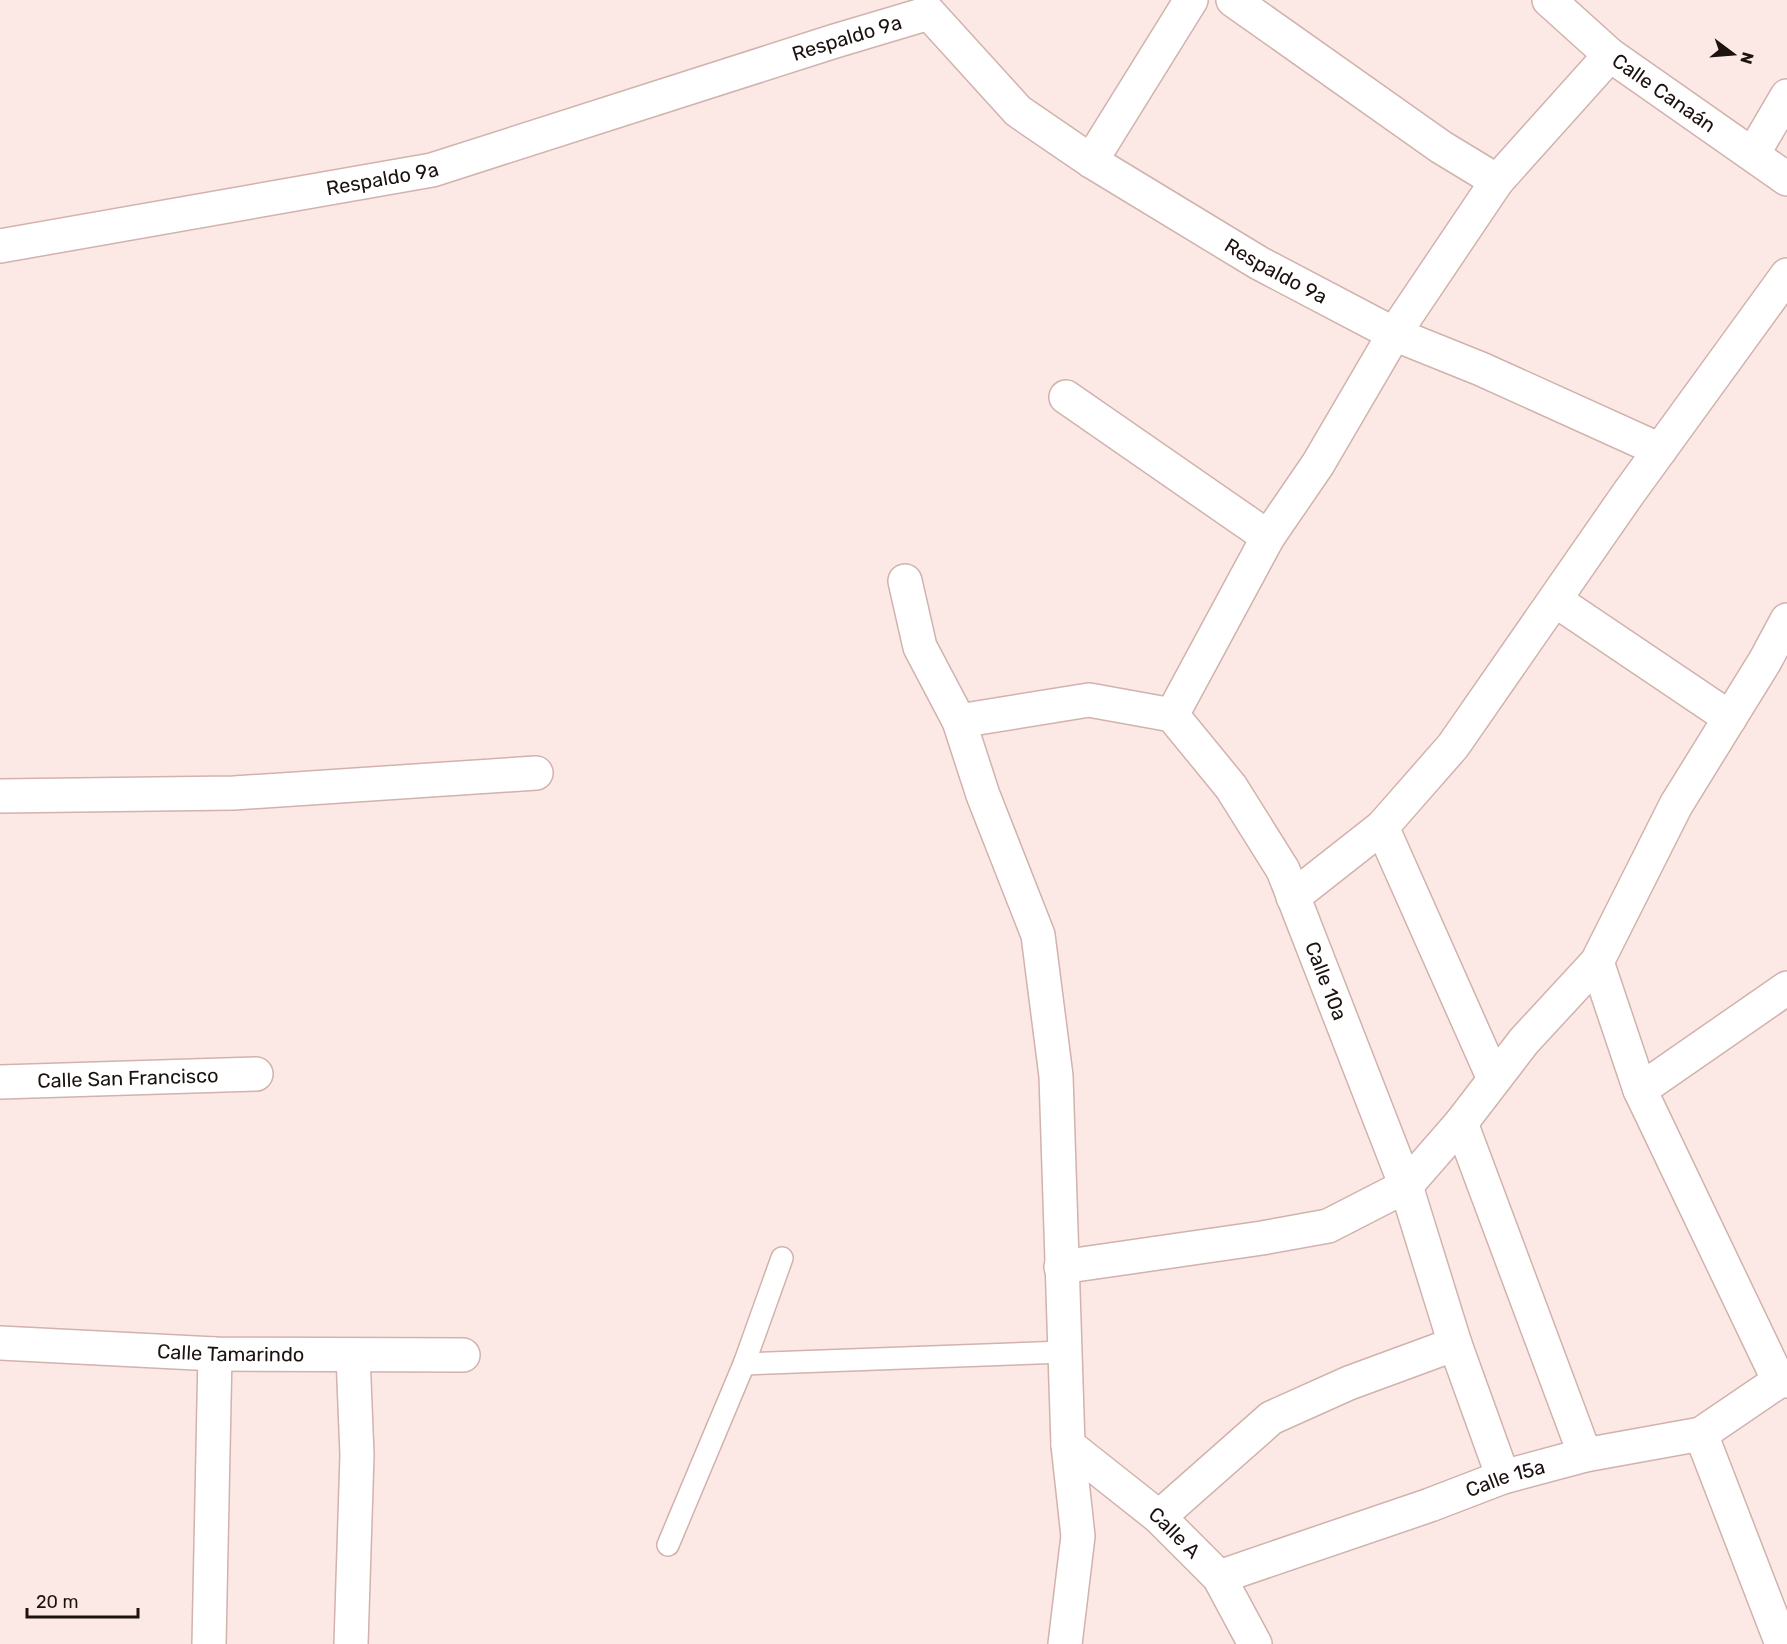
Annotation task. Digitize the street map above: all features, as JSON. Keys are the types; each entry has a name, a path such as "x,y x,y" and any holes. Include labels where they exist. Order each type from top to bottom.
{"street":[{"path":"1091,161 1191,0"},
{"path":"1233,0 1441,147 1497,181"},
{"name":"Calle Canaán","path":"1549,0 1610,55 1787,178"},
{"name":"Respaldo 9a","path":"0,246 432,170 835,40 927,7 1018,111 1091,161 1259,263 1394,334 1481,369 1660,450"},
{"path":"959,721 1089,700 1172,715 1268,537 1318,464 1394,334 1497,181 1610,55"},
{"path":"1753,154 1787,96"},
{"path":"1293,897 1382,827 1453,746 1660,450 1787,274"},
{"path":"1066,397 1268,537"},
{"path":"904,581 920,646 959,721 983,795 1038,935 1056,1076 1068,1445 1078,1536 1065,1644"},
{"path":"1555,600 1730,718"},
{"path":"1061,1267 1262,1238 1328,1226 1406,1186 1461,1123 1524,1041 1597,962 1676,805 1787,620"},
{"name":"Calle 10a","path":"1172,715 1231,787 1283,870 1406,1186 1455,1344 1503,1476"},
{"path":"0,796 234,793 536,773"},
{"path":"1382,827 1494,1079"},
{"path":"1597,962 1640,1090 1783,1381"},
{"path":"1640,1090 1787,988"},
{"name":"Calle San Francisco","path":"0,1082 256,1074"},
{"path":"1461,1123 1585,1455"},
{"name":"Calle Tamarindo","path":"0,1344 215,1354 463,1355"},
{"path":"1159,1518 1271,1418 1349,1383 1455,1344"},
{"path":"209,1644 215,1354"},
{"path":"351,1644 357,1455 353,1355"},
{"name":"Calle 15a","path":"1219,1577 1430,1505 1503,1476 1585,1455 1701,1434 1783,1381"},
{"path":"1701,1434 1782,1644"},
{"name":"Calle A","path":"1068,1445 1159,1518 1219,1577 1255,1644"}],"lane":[{"path":"668,1545 744,1365 782,1258"},
{"path":"744,1365 1064,1352"}]}
